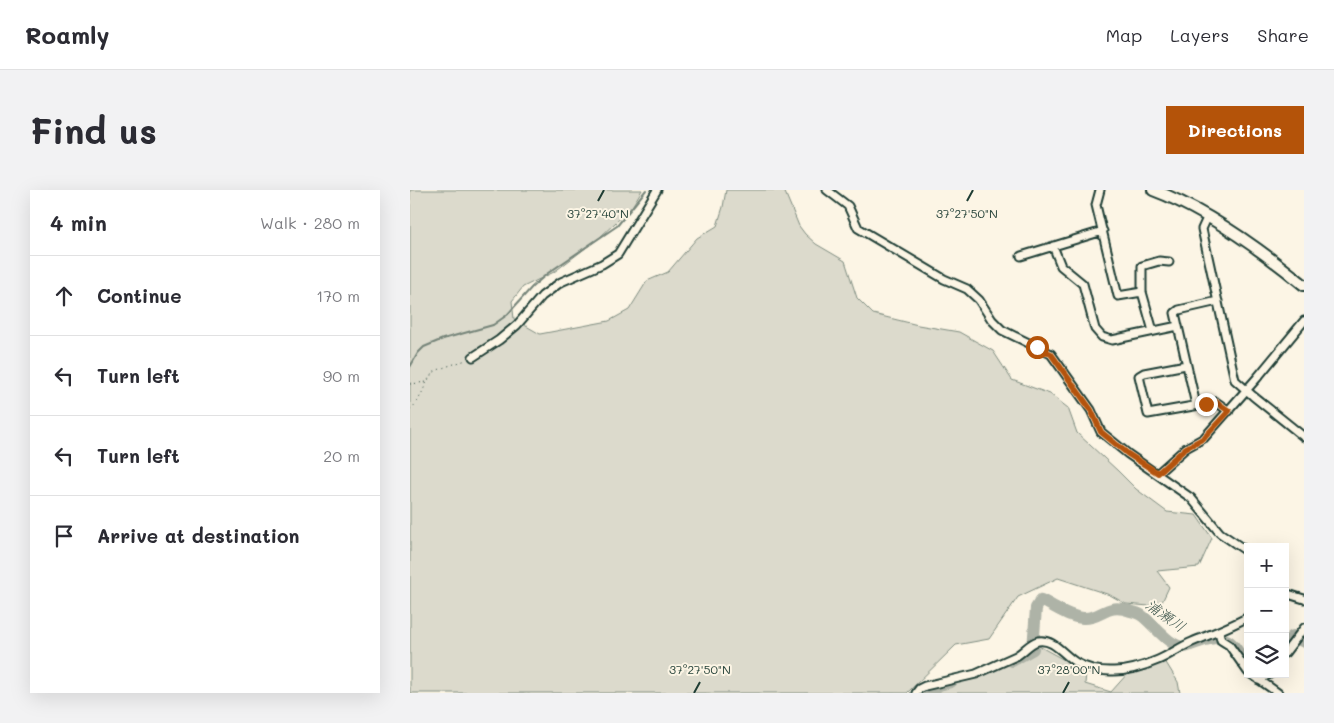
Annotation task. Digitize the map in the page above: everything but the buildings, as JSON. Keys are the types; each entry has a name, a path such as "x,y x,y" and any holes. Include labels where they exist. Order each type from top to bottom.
{"main road":[{"path":"1153,190 1207,218 1260,251 1304,285"}],"street":[{"path":"473,357 511,330 542,296 561,282 602,264 618,254 657,190"},
{"path":"827,190 848,206 858,228 944,279 967,290 979,300 992,320 1002,330 1051,354 1091,410 1101,432 1128,454 1158,473 1191,498 1226,539 1244,550"},
{"path":"1100,190 1096,204 1118,296 1142,292"},
{"path":"1207,218 1202,229 1234,380 1304,437"},
{"path":"1020,256 1103,230"},
{"path":"1053,246 1061,266 1083,284 1095,329 1102,337 1112,340 1178,326"},
{"path":"1153,331 1142,292 1142,266 1159,261 1169,262"},
{"path":"1196,406 1175,313 1179,310 1218,301"},
{"path":"1158,473 1186,448 1204,438 1229,411 1304,320"},
{"path":"1186,365 1144,373 1139,376 1148,414 1216,402 1229,411"},
{"path":"1289,593 1304,599"},
{"path":"916,693 925,686 976,674 1016,656 1038,641 1054,645 1076,663 1095,670 1121,670 1158,660 1190,642 1220,632 1244,619"},
{"path":"1289,648 1304,628"},
{"path":"1220,632 1222,640 1229,645 1244,666"},
{"path":"1257,678 1278,693"}],"path":[{"path":"410,410 416,406 434,372 473,357"},
{"path":"410,384 428,382"}],"shaded area":[{"path":"410,190 642,190 631,208 599,238 554,272 523,287 512,301 514,319 540,334 609,321 629,310 647,281 668,272 697,238 717,226 726,190 784,190 799,226 816,244 845,261 857,298 873,314 918,325 959,332 993,351 1012,380 1050,394 1068,408 1077,433 1136,489 1167,512 1196,515 1212,538 1199,567 1157,571 1169,587 1162,602 1149,606 1126,604 1110,595 1058,578 1018,597 989,639 956,645 907,693 410,693"},
{"path":"1037,645 1086,672 1085,684 1111,692 1128,673 1165,661 1178,682 1180,693 932,693 945,685 974,679"}],"waterway":[{"path":"410,367 424,347 443,339 493,325 507,315 532,287 548,273 617,226 646,190"},
{"name":"浦瀬川","path":"1012,661 1033,649 1036,608 1041,600 1067,613 1083,618 1089,618 1115,608 1136,613 1141,615 1161,634 1178,646 1184,647 1209,639 1223,639 1233,645 1244,662"},
{"name":"浦瀬川","path":"1289,640 1293,636 1304,642"},
{"name":"浦瀬川","path":"929,693 939,685 951,682"}],"route":[{"path":"1037,347 1051,354 1091,410 1101,432 1128,454 1158,473 1186,448 1204,438 1229,411 1216,402 1206,404"}]}
